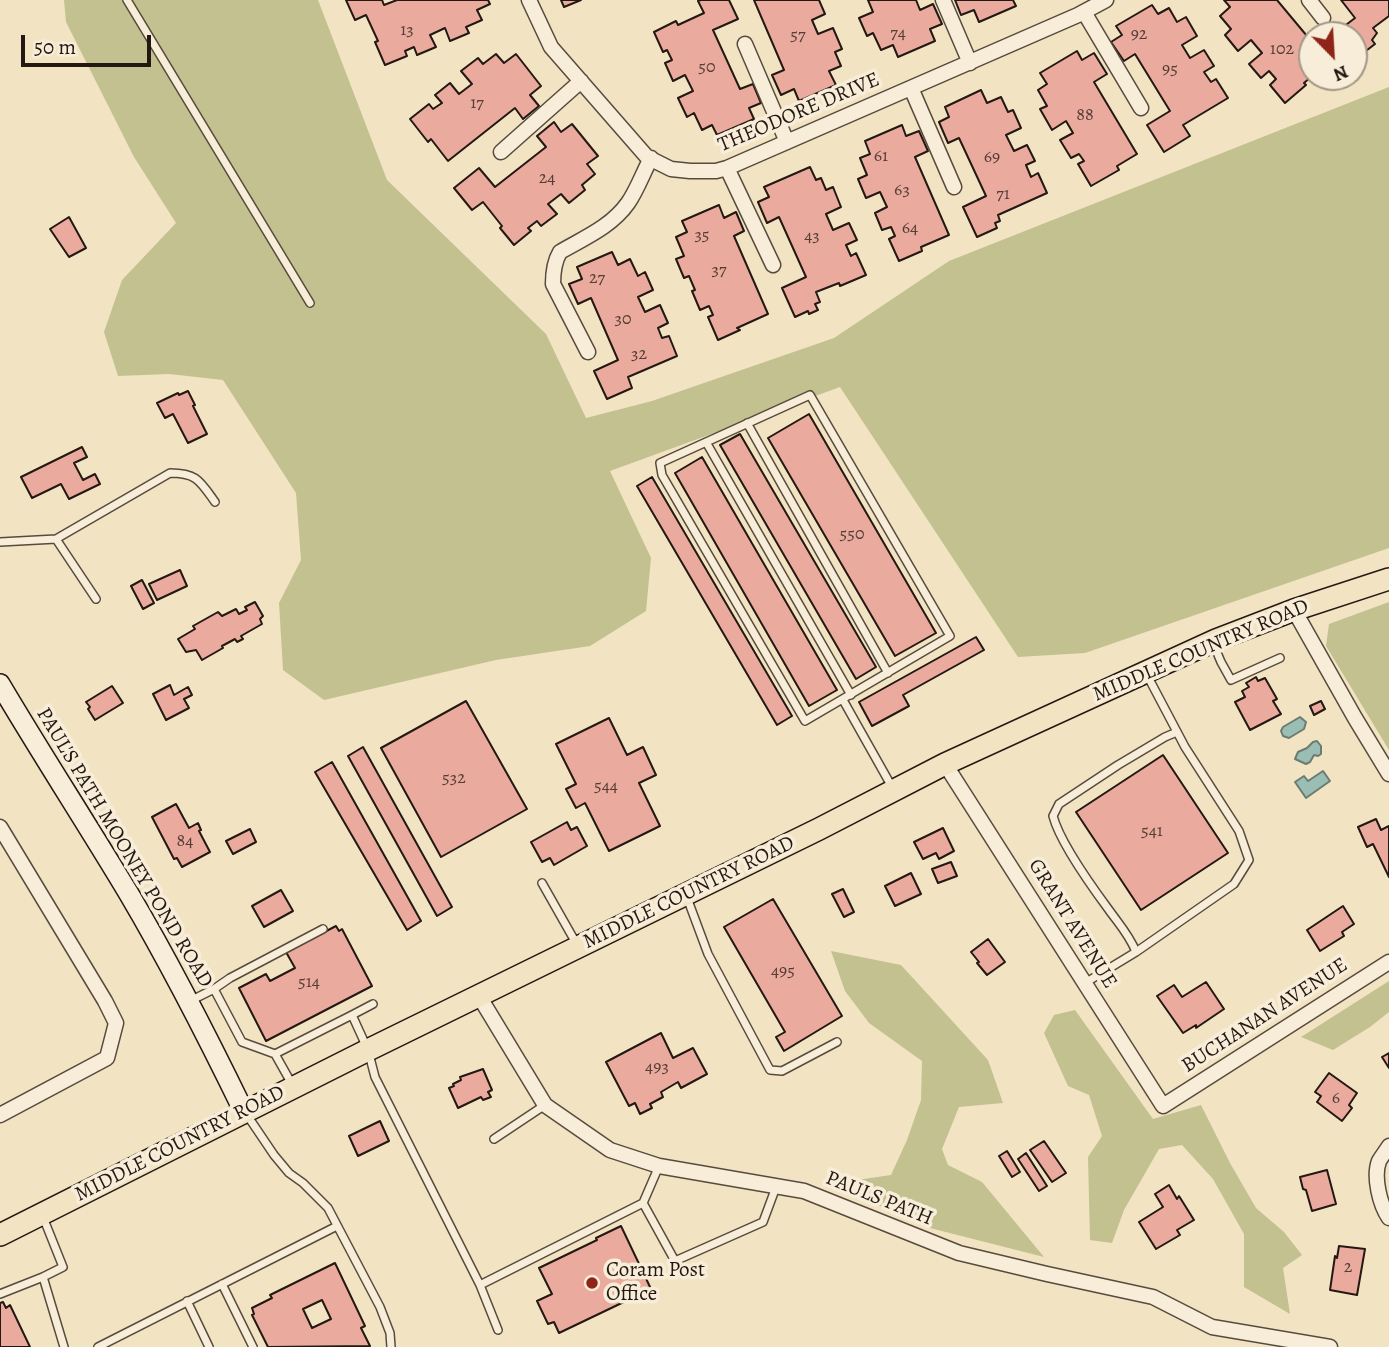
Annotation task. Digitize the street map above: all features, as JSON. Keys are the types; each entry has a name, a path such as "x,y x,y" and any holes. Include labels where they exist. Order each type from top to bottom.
{"main road":[{"name":"MIDDLE COUNTRY ROAD","path":"0,1234 945,764 1213,642 1294,610 1389,579"}],"street":[{"name":"THEODORE DRIVE","path":"529,0 551,47 647,157 671,169 690,171 716,171 727,168 1106,0"},
{"path":"943,0 970,62"},
{"path":"1309,0 1323,18"},
{"path":"1084,12 1141,108"},
{"path":"745,44 787,142"},
{"path":"501,152 581,81"},
{"path":"911,88 954,187"},
{"path":"588,352 553,284 556,259 560,252 603,228 618,215 629,202 651,158"},
{"path":"727,168 773,265"},
{"path":"1294,610 1389,774"},
{"name":"PAUL'S PATH MOONEY POND ROAD","path":"0,684 129,894 189,1002 244,1112"},
{"name":"GRANT AVENUE","path":"945,764 1163,1106"},
{"path":"0,827 116,1023 107,1058 0,1115"},
{"name":"BUCHANAN AVENUE","path":"1163,1106 1389,961"},
{"name":"PAULS PATH","path":"478,996 545,1105 610,1150 659,1166 804,1191 959,1253 1153,1297 1212,1327 1330,1347"},
{"path":"1389,1146 1378,1163 1378,1191 1389,1218"}],"lane":[{"path":"127,0 310,303"},
{"path":"810,395 950,636 805,721 662,475 660,463 747,423 810,395"},
{"path":"747,423 888,673"},
{"path":"706,442 851,695"},
{"path":"0,542 56,539 170,473 194,476 215,502"},
{"path":"56,539 96,599"},
{"path":"1213,642 1231,680 1280,658"},
{"path":"1085,984 1234,884 1249,860 1239,831 1185,747 1146,672"},
{"path":"843,700 895,790"},
{"path":"1136,952 1131,940 1071,854 1055,826 1053,816 1059,804 1118,765 1177,732"},
{"path":"542,883 578,947"},
{"path":"686,894 708,954 770,1070 782,1071 837,1042"},
{"path":"189,1002 323,929"},
{"path":"214,989 242,1042 275,1054 294,1087"},
{"path":"275,1054 373,1004"},
{"path":"352,1015 368,1050 376,1077 480,1285 498,1330"},
{"path":"494,1139 545,1105"},
{"path":"244,1112 289,1173 328,1208 380,1307 390,1333 391,1347"},
{"path":"480,1285 643,1203 659,1166"},
{"path":"643,1203 675,1261 763,1222 776,1187"},
{"path":"0,1294 62,1267 41,1213"},
{"path":"98,1347 337,1226"},
{"path":"43,1277 64,1347"},
{"path":"222,1284 253,1347"},
{"path":"187,1301 209,1347"}],"shaded area":[{"path":"64,0 318,0 387,180 546,334 586,418 652,401 834,338 949,261 1389,87 1389,548 1085,653 1018,657 840,387 610,471 651,558 646,611 590,646 496,660 324,700 283,670 279,603 301,560 296,493 223,380 169,374 118,376 104,332 122,280 176,223 134,157 66,22"},
{"path":"1389,602 1389,750 1326,646 1329,624"},
{"path":"831,951 901,965 988,1060 1003,1103 959,1107 942,1149 948,1165 982,1182 1044,1257 930,1228 830,1184 891,1175 921,1100 922,1061 869,1023 845,991"},
{"path":"1389,981 1389,1012 1370,1027 1333,1050 1301,1037"},
{"path":"1075,1010 1153,1119 1201,1105 1256,1208 1284,1232 1302,1255 1283,1268 1290,1314 1244,1287 1244,1234 1213,1179 1182,1145 1159,1149 1124,1210 1112,1243 1090,1240 1088,1157 1102,1136 1089,1095 1068,1086 1044,1033 1054,1015"}],"water":[{"path":"1300,717 1306,722 1304,729 1289,738 1283,736 1283,727"},
{"path":"1317,741 1321,746 1321,754 1314,755 1306,764 1295,759 1298,752"},
{"path":"1323,771 1330,781 1306,798 1295,782 1304,776 1308,781"}],"building":[{"path":"346,0 382,0 384,5 397,0 488,0 490,4 477,10 482,20 466,27 469,33 450,41 445,28 430,35 436,47 417,55 414,47 405,51 407,56 385,65 366,15 355,20"},
{"path":"561,0 581,0 564,7"},
{"path":"729,0 738,19 713,30 740,89 753,84 761,103 749,108 754,119 717,135 712,125 702,130 694,113 687,117 678,98 693,91 685,75 673,81 665,63 672,60 667,50 663,52 654,32 676,21 678,25 704,13 698,1"},
{"path":"754,0 819,0 825,14 812,20 818,34 833,28 842,49 835,52 841,66 829,71 836,85 799,101 794,89 781,95 772,75 784,70"},
{"path":"868,0 916,0 920,10 933,4 942,24 930,29 935,41 898,57 893,45 881,50 873,33 867,36 859,18 873,12"},
{"path":"955,0 1013,0 1016,6 979,22 974,10 961,15"},
{"path":"1224,0 1277,0 1298,25 1299,91 1285,103 1270,85 1276,79 1269,71 1261,78 1249,64 1262,53 1251,40 1238,51 1225,35 1231,29 1220,16 1230,7"},
{"path":"1341,0 1389,0 1389,16 1373,28 1377,33 1372,40 1375,44 1368,49 1368,21 1351,21 1355,18"},
{"path":"1152,5 1158,14 1169,8 1177,22 1186,17 1197,36 1182,45 1190,58 1204,50 1214,66 1204,72 1211,82 1216,79 1228,98 1183,125 1190,136 1164,152 1147,125 1170,111 1135,54 1124,61 1111,42 1122,35 1116,26"},
{"path":"1077,51 1082,60 1094,53 1107,74 1094,82 1137,154 1117,166 1119,170 1091,186 1078,164 1084,161 1079,154 1071,158 1060,140 1073,133 1066,121 1052,130 1040,109 1047,106 1038,90 1047,84 1040,73"},
{"path":"496,54 504,63 516,54 541,86 530,95 539,106 523,119 515,108 448,161 431,139 428,142 410,119 429,104 433,109 442,103 435,95 450,83 459,94 472,84 461,71 478,58 483,64"},
{"path":"981,90 987,103 1001,97 1008,112 1013,110 1021,128 1006,135 1014,151 1027,145 1035,161 1026,165 1031,177 1038,173 1047,193 998,215 1000,221 995,223 997,228 977,237 963,207 986,196 959,138 948,143 939,122 949,117 945,107"},
{"path":"554,122 561,132 572,124 598,156 587,164 595,174 582,185 585,190 569,203 561,194 548,204 557,214 541,226 537,221 528,228 531,231 514,245 483,202 472,210 454,188 479,168 495,187 546,147 537,136"},
{"path":"902,125 906,136 919,131 928,151 915,157 949,235 921,247 922,251 899,261 889,239 895,236 891,227 882,230 875,213 887,207 880,192 866,198 858,179 867,175 860,158 870,154 865,141"},
{"path":"810,167 816,180 821,178 826,190 833,187 841,207 826,214 833,230 849,223 857,240 846,245 851,256 856,253 866,275 816,292 820,302 815,304 818,310 795,317 782,288 806,277 779,217 767,223 758,202 769,197 764,187"},
{"path":"719,205 724,218 736,212 744,231 734,236 768,314 718,340 708,317 713,315 709,306 700,310 689,276 684,278 676,259 684,256 676,237 687,232 682,221"},
{"path":"69,217 86,248 69,257 50,229"},
{"path":"612,252 618,265 630,259 638,276 645,272 653,290 638,297 645,312 660,305 668,323 658,328 662,338 669,336 677,356 628,377 632,388 607,399 594,371 618,360 591,298 578,304 569,284 582,279 577,267"},
{"path":"188,391 207,434 188,443 173,414 165,418 157,403"},
{"path":"809,414 936,633 895,656 768,438"},
{"path":"740,434 876,667 856,679 720,445"},
{"path":"82,447 87,457 74,463 83,480 95,474 100,484 69,499 61,484 32,498 21,477"},
{"path":"702,457 837,690 809,706 675,473"},
{"path":"652,477 792,716 777,725 637,486"},
{"path":"180,570 187,586 157,600 149,584"},
{"path":"142,580 154,603 143,609 131,586"},
{"path":"255,602 263,616 260,619 262,624 241,636 243,639 237,642 235,639 202,660 196,650 186,652 178,639 195,629 193,626 218,612 222,616 236,609 239,614"},
{"path":"976,637 984,650 903,695 909,706 872,726 859,702"},
{"path":"1256,677 1258,681 1265,678 1277,699 1273,701 1281,714 1250,730 1235,702 1245,697 1242,691 1249,687 1246,683"},
{"path":"170,685 174,695 188,687 192,695 184,699 189,708 166,720 153,694"},
{"path":"112,686 123,703 95,720 86,702"},
{"path":"466,701 527,809 441,857 381,748"},
{"path":"1321,701 1325,709 1314,715 1310,706"},
{"path":"609,718 627,755 643,747 656,775 639,783 660,826 609,851 585,803 576,808 566,789 576,784 556,744"},
{"path":"363,747 452,907 437,916 348,756"},
{"path":"1163,755 1228,853 1141,910 1076,812"},
{"path":"332,762 421,921 407,930 315,772"},
{"path":"176,804 189,828 198,823 201,830 199,831 210,852 182,867 177,858 174,859 152,817"},
{"path":"1376,819 1381,830 1389,826 1389,877 1373,844 1367,847 1358,827"},
{"path":"567,822 571,830 577,827 587,846 554,865 550,858 542,862 531,842"},
{"path":"943,828 954,851 939,859 936,853 923,859 914,842"},
{"path":"250,829 256,842 233,854 226,841"},
{"path":"951,862 957,876 938,883 932,869"},
{"path":"911,873 921,894 895,906 885,886"},
{"path":"843,889 854,912 844,917 832,894"},
{"path":"281,890 293,911 264,927 252,906"},
{"path":"773,899 842,1016 784,1051 776,1037 785,1032 724,927"},
{"path":"1343,906 1354,924 1342,932 1344,936 1320,951 1307,930"},
{"path":"336,926 339,931 342,929 372,986 266,1041 239,988 266,974 270,981 295,968 286,952"},
{"path":"988,939 1005,962 987,975 971,952"},
{"path":"1206,982 1224,1009 1196,1028 1196,1025 1183,1033 1157,996 1174,985 1182,997"},
{"path":"661,1033 673,1058 693,1048 707,1074 681,1088 678,1082 661,1092 663,1097 650,1104 652,1108 640,1114 635,1103 629,1106 606,1062"},
{"path":"1389,1053 1389,1068 1382,1057"},
{"path":"483,1069 492,1090 488,1092 491,1097 483,1100 481,1097 458,1108 449,1088 461,1080 460,1077"},
{"path":"1329,1073 1357,1093 1349,1105 1352,1108 1342,1121 1317,1102 1321,1096 1315,1092"},
{"path":"380,1121 389,1141 358,1156 349,1136"},
{"path":"1044,1141 1066,1173 1052,1182 1030,1150"},
{"path":"1007,1151 1020,1172 1012,1177 999,1156"},
{"path":"1026,1153 1047,1186 1039,1191 1018,1159"},
{"path":"1327,1170 1336,1204 1312,1211 1300,1177"},
{"path":"1169,1185 1194,1220 1177,1230 1180,1235 1156,1249 1139,1222 1163,1207 1155,1194"},
{"path":"621,1226 651,1289 559,1333 554,1322 548,1324 537,1301 552,1294 539,1268"},
{"path":"1339,1246 1365,1249 1357,1295 1330,1290"},
{"path":"335,1263 365,1326 361,1328 370,1346 268,1347 252,1315 252,1308 272,1298 270,1295","holes":["322,1300 331,1319 312,1328 303,1309"]},
{"path":"3,1302 6,1308 10,1305 30,1347 0,1347 0,1303"}],"place":[{"name":"Coram Post Office","path":"592,1283"}]}
